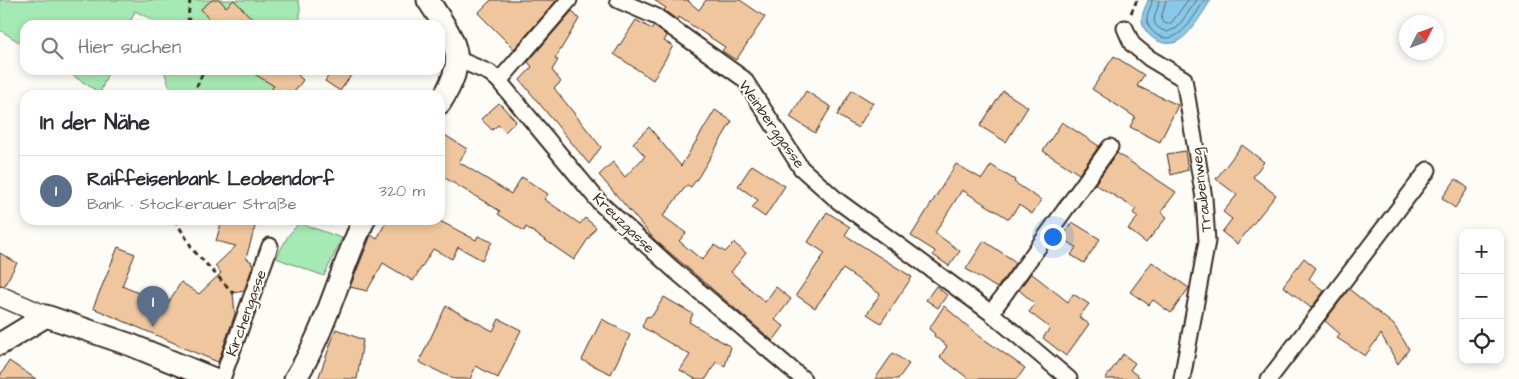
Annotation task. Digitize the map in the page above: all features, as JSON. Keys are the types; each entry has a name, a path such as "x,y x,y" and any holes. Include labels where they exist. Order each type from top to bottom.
{"main road":[{"path":"428,0 441,20"},
{"path":"445,26 450,34 457,58 454,78 445,94"},
{"path":"295,379 313,347 336,285 362,225"},
{"path":"0,344 46,316 131,345 214,379"}],"street":[{"path":"499,81 569,0"},
{"name":"Weinberggasse","path":"618,0 657,17 744,79 801,168 838,201 991,313 1069,379"},
{"name":"Traubenweg","path":"1125,28 1132,44 1149,58 1184,79 1204,198 1207,241 1182,379"},
{"name":"Kreuzgasse","path":"457,58 490,73 499,81 601,204 673,269 803,379"},
{"path":"991,313 1110,147"},
{"path":"1269,379 1428,170"},
{"name":"Kirchengasse","path":"222,379 270,246"},
{"path":"0,296 46,316"}],"path":[{"path":"189,20 190,0"},
{"path":"195,90 202,75"},
{"path":"178,225 194,251 247,307"}],"green space":[{"path":"0,0 298,0 300,7 300,20 151,20 135,11 131,20 20,20 20,43 0,30"},
{"path":"72,75 107,75 101,90 95,90"},
{"path":"166,75 283,75 271,90 172,90"},
{"path":"297,225 305,225 342,238 324,276 276,258 288,236"}],"water":[{"path":"1148,0 1211,0 1186,35 1176,42 1164,43 1153,38 1143,25 1143,12"}],"building":[{"path":"212,0 220,0 226,7 234,0 253,20 209,20 201,9"},
{"path":"491,0 557,0 514,49 478,13"},
{"path":"654,0 689,0 699,10 706,0 740,0 765,17 736,60 722,51 725,47 679,17 677,20 664,10 666,8"},
{"path":"572,11 579,19 555,59 558,60 552,70 561,82 554,88 601,147 589,164 520,80 532,67 528,62"},
{"path":"636,20 652,29 654,26 667,36 664,41 673,46 653,80 614,54"},
{"path":"1114,56 1144,75 1137,86 1178,105 1160,142 1130,127 1135,117 1092,89"},
{"path":"256,75 298,75 303,80 296,90 271,90 274,86"},
{"path":"329,75 351,75 341,90 325,81"},
{"path":"852,90 873,103 858,128 837,115"},
{"path":"806,91 831,107 815,133 790,117"},
{"path":"1003,91 1028,107 1006,142 980,126"},
{"path":"499,103 516,121 505,132 498,125 492,130 481,119"},
{"path":"715,110 732,121 699,176 691,187 687,185 663,216 686,233 679,241 702,260 714,245 725,252 734,243 746,253 731,272 765,302 776,287 791,299 775,320 784,326 773,341 655,240 599,175 613,162 625,177 645,156 633,143 649,127 681,166"},
{"path":"1062,122 1099,146 1079,174 1043,151"},
{"path":"445,135 467,149 459,162 511,194 522,177 548,194 544,199 580,224 585,218 596,227 574,260 526,227 524,231 498,214 500,211 445,178"},
{"path":"1242,145 1264,162 1253,177 1276,195 1237,244 1222,232 1232,219 1223,212 1237,195 1216,179"},
{"path":"1185,151 1188,170 1171,175 1167,154"},
{"path":"1117,153 1176,192 1161,212 1167,217 1146,243 1128,229 1138,217 1133,213 1136,209 1095,184"},
{"path":"956,164 982,179 991,165 1041,200 1032,214 1019,205 1009,219 962,190 935,233 960,251 949,266 933,255 935,251 911,236"},
{"path":"752,165 785,186 765,217 752,208 758,200 738,186"},
{"path":"1456,179 1468,188 1455,208 1442,198"},
{"path":"827,212 850,227 845,235 912,277 881,323 867,314 880,294 843,269 815,308 796,295 825,253 808,242"},
{"path":"1072,222 1100,239 1084,263 1071,255 1076,247 1062,238"},
{"path":"445,224 476,240 478,236 492,242 482,260 458,247 452,259 433,249 413,281 383,263 367,291 350,287 371,235 377,239 384,225"},
{"path":"221,225 256,225 246,258 253,265 244,291 233,293 235,314 218,362 93,308 118,247 135,254 122,286 167,305 181,282 199,294 221,273 215,266 236,246 216,241"},
{"path":"984,241 1016,262 997,288 966,269"},
{"path":"0,253 17,263 4,286 0,285"},
{"path":"1304,258 1316,268 1309,279 1324,291 1311,308 1283,286"},
{"path":"1152,262 1189,288 1171,313 1153,300 1149,305 1130,292"},
{"path":"1031,273 1068,302 1073,294 1089,304 1079,317 1089,324 1066,356 1043,338 1050,328 1029,312 1035,304 1019,290"},
{"path":"936,286 947,295 938,308 926,300"},
{"path":"1349,289 1394,325 1409,349 1398,364 1381,334 1365,356 1337,338 1340,334 1325,321"},
{"path":"664,297 693,314 689,322 731,347 725,366 716,362 706,379 695,379 680,370 690,355 642,327 646,317 652,316"},
{"path":"446,306 493,331 499,319 521,330 498,378 476,366 470,379 454,379 419,362"},
{"path":"944,306 978,335 1025,368 1017,379 969,379 940,357 947,346 934,336 935,334 929,329"},
{"path":"602,319 630,335 611,374 582,360"},
{"path":"336,329 363,340 357,379 318,379"},
{"path":"893,353 909,364 898,379 875,379"},
{"path":"1123,354 1135,363 1130,370 1142,379 1105,379"},
{"path":"9,361 36,379 0,379"}],"place":[{"name":"Raiffeisenbank Leobendorf","path":"153,327"}]}
